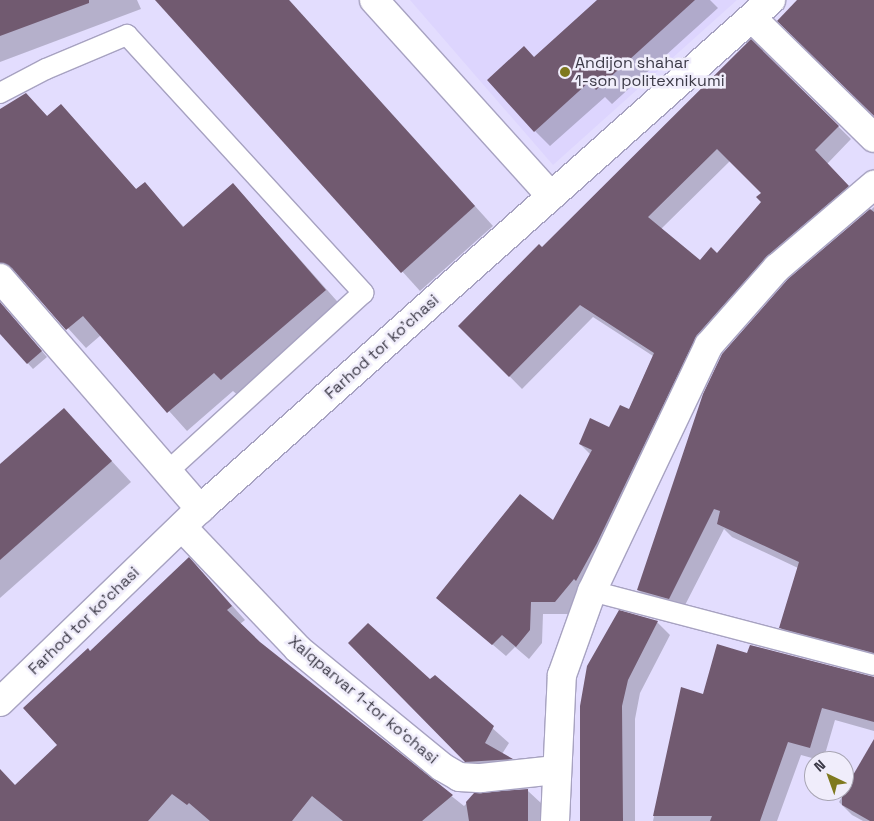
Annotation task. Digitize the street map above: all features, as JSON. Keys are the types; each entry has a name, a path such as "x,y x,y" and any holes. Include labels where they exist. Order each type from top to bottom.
{"street":[{"path":"374,0 551,196"},
{"path":"762,9 874,138"},
{"name":"Farhod tor ko'chasi","path":"0,702 191,518 762,9"},
{"path":"554,821 562,675 592,591 709,345 777,268 874,185"},
{"name":"Xalqparvar 1-tor koʻchasi","path":"0,278 169,470 191,518 298,648 442,767 459,777 481,778 556,770"}],"lane":[{"path":"0,93 46,70 127,35 363,293 169,470"},
{"path":"592,591 874,665"}],"shaded area":[{"name":"Andijon shahar 1-son politexnikumi","path":"410,0 737,0 553,165"}],"building":[{"path":"0,0 89,0 89,3 0,36"},
{"path":"155,0 289,0 475,206 401,273"},
{"path":"597,0 695,0 596,90 589,82 534,132 487,80 524,46 534,57"},
{"path":"797,0 874,0 874,116 777,21"},
{"path":"751,39 839,126 815,150 849,186 767,256 697,335 597,543 576,581 574,579 555,602 531,602 530,630 516,647 502,635 492,645 436,598 520,494 553,520 592,450 579,444 590,418 609,427 620,405 629,409 654,353 580,305 509,377 458,326 539,244 542,247","holes":["717,149 761,193 756,197 761,202 717,253 711,247 700,260 648,217"]},
{"path":"26,93 47,116 61,104 136,189 145,182 183,227 233,183 326,290 221,380 214,373 167,413 83,316 66,330 12,268 0,263 0,109"},
{"path":"870,209 874,212 874,653 779,628 799,562 717,524 720,511 714,509 669,599 637,590 703,394 722,354 788,279"},
{"path":"0,302 42,351 27,364 0,334"},
{"path":"64,408 112,461 0,560 0,464"},
{"path":"189,557 232,606 227,610 260,642 453,795 422,821 343,821 312,796 292,821 210,821 189,803 187,805 172,794 148,821 0,821 0,769 15,785 57,745 23,708 88,648 90,651"},
{"path":"619,610 658,621 628,680 622,706 623,821 580,821 580,706 587,666"},
{"path":"368,623 430,679 435,675 494,726 485,743 513,759 465,762 348,643"},
{"path":"717,644 747,653 750,645 874,677 874,722 822,708 810,748 788,742 760,821 710,821 712,816 653,816 681,687 703,694"},
{"path":"874,739 874,821 870,821 842,805 842,801 854,801 854,773"},
{"path":"528,789 528,821 469,821 466,802 474,793"}],"place":[{"name":"Andijon shahar 1-son politexnikumi","path":"565,72"}]}
